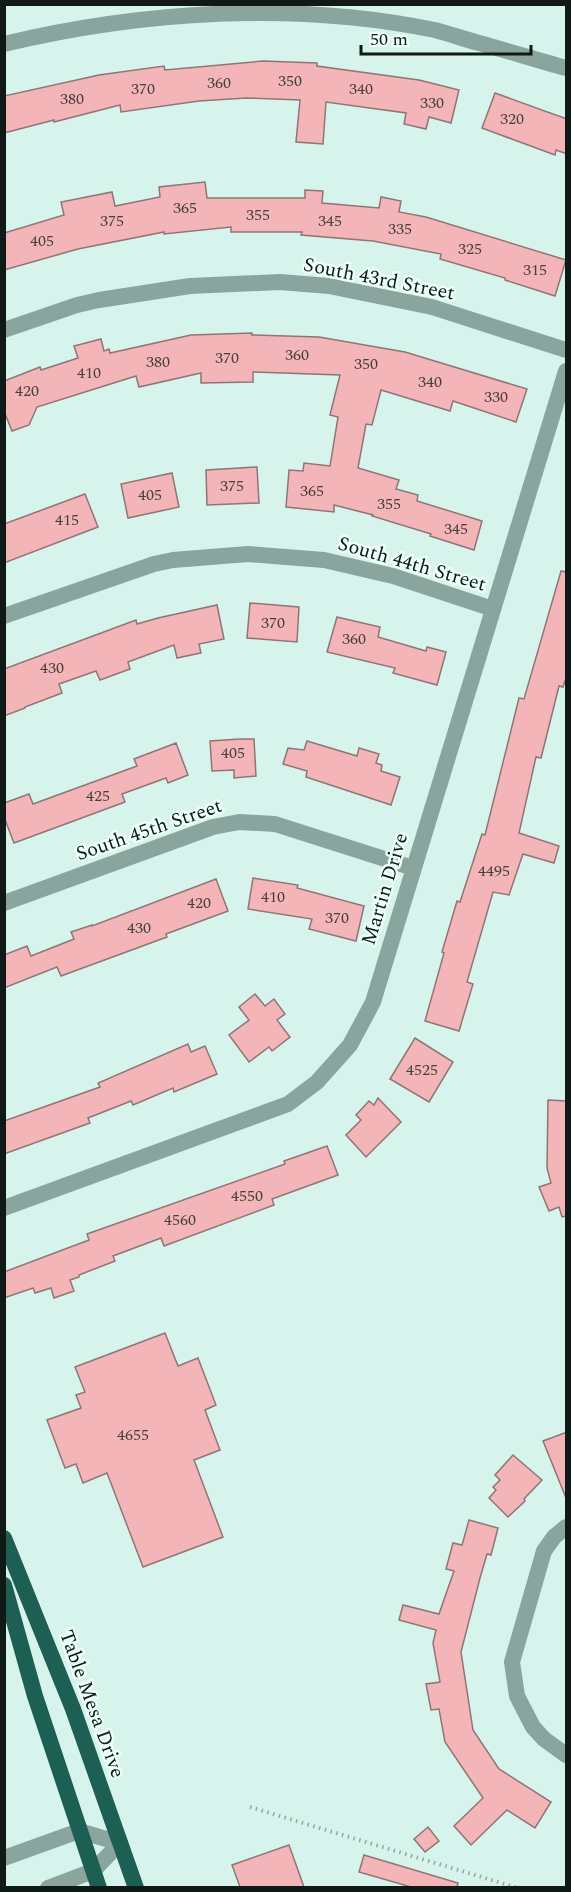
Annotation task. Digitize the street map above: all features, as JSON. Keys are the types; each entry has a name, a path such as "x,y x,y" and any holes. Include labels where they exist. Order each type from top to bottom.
{"highway":[{"name":"Table Mesa Drive","path":"4,1538 73,1709 136,1887"},
{"path":"4,1585 34,1696 99,1887"}],"street":[{"path":"4,44 139,19 236,13 350,17 435,30 567,68"},
{"name":"South 43rd Street","path":"4,330 77,305 99,300 190,286 280,282 329,286 432,307 567,350"},
{"name":"Martin Drive","path":"4,1208 288,1104 317,1082 350,1045 373,1002 567,371"},
{"name":"South 44th Street","path":"4,616 154,564 173,560 248,554 324,560 393,576 493,609"},
{"name":"South 45th Street","path":"4,903 213,827 239,822 274,824 413,867"},
{"path":"567,1527 554,1537 544,1551 512,1662 517,1696 533,1727 567,1755"},
{"path":"4,1858 79,1832 120,1843 93,1871 48,1887"}],"path":[{"path":"250,1807 518,1887"}],"building":[{"path":"263,61 317,63 317,66 419,80 459,90 451,123 429,117 426,129 404,124 406,113 326,102 323,144 296,142 300,100 246,98 199,101 121,112 120,105 4,133 4,96 99,75 164,66 165,70"},
{"path":"495,93 567,119 567,154 556,150 555,155 482,128"},
{"path":"205,182 207,198 305,198 305,190 323,191 322,203 379,208 381,197 401,201 399,212 426,217 566,260 555,296 505,280 505,278 440,259 441,254 373,241 301,235 302,232 231,232 231,227 164,234 164,232 78,249 4,270 4,233 64,215 61,202 112,192 115,206 160,197 159,187"},
{"path":"252,333 252,335 319,337 405,352 527,389 516,422 453,401 450,411 381,390 372,425 366,424 358,468 399,480 396,489 418,495 417,501 482,521 474,550 373,515 334,505 334,512 286,507 289,470 303,471 304,463 330,466 338,417 330,415 340,375 253,372 253,382 201,383 201,373 139,387 136,376 37,407 29,425 12,431 4,411 4,381 40,367 41,370 78,358 74,346 101,339 104,351 109,349 110,353 191,335"},
{"path":"257,467 259,503 207,505 206,470"},
{"path":"172,473 179,507 128,518 121,484"},
{"path":"85,494 98,527 4,563 4,524"},
{"path":"561,571 567,572 567,675 563,687 559,686 541,758 536,757 519,833 559,846 554,863 523,854 509,895 493,892 467,982 473,984 459,1031 425,1021 457,901 460,902 482,834 485,835 519,698 524,699"},
{"path":"250,603 299,607 297,642 247,638"},
{"path":"217,605 224,639 199,644 201,653 177,658 174,645 128,662 130,669 100,680 96,671 59,684 62,693 4,716 4,669 136,620 137,624"},
{"path":"337,617 380,627 378,637 426,651 427,647 446,652 437,685 393,673 395,668 327,652"},
{"path":"254,739 256,776 234,778 234,770 212,771 210,741"},
{"path":"307,741 357,756 359,748 379,754 376,763 382,765 381,771 400,777 391,805 306,777 307,771 283,764 288,748 304,750"},
{"path":"176,743 188,775 168,783 166,778 122,794 125,802 14,843 4,817 4,803 29,794 33,804 137,766 134,759"},
{"path":"253,878 298,885 297,888 364,906 356,941 309,929 312,919 248,909"},
{"path":"216,879 228,911 166,934 167,937 61,976 57,967 4,988 4,955 27,946 31,956 74,939 71,932"},
{"path":"255,994 265,1006 274,999 285,1014 277,1020 290,1037 272,1051 269,1047 249,1062 229,1035 249,1020 239,1007"},
{"path":"415,1038 453,1062 429,1102 390,1079"},
{"path":"188,1044 191,1052 205,1046 217,1074 174,1092 173,1088 133,1105 131,1101 88,1118 90,1123 4,1154 4,1121 100,1087 98,1083"},
{"path":"378,1098 401,1122 366,1157 346,1135 361,1120 356,1115 369,1101 374,1105"},
{"path":"548,1100 567,1101 567,1216 562,1217 559,1207 549,1211 539,1187 551,1183 547,1168"},
{"path":"327,1146 338,1175 272,1199 274,1205 164,1246 161,1238 113,1256 115,1261 70,1280 74,1291 54,1298 51,1288 35,1293 33,1288 4,1298 4,1272 89,1240 87,1234 285,1164 284,1161"},
{"path":"165,1333 178,1366 198,1358 216,1405 205,1410 220,1450 194,1460 223,1537 143,1567 107,1473 83,1483 76,1464 65,1468 47,1420 81,1408 76,1395 85,1392 75,1367"},
{"path":"567,1432 567,1498 566,1498 543,1441"},
{"path":"513,1455 542,1480 508,1517 489,1498 496,1490 493,1487 500,1480 495,1475"},
{"path":"469,1520 498,1528 491,1555 487,1554 461,1652 473,1730 499,1769 551,1802 535,1828 507,1810 471,1845 454,1826 483,1798 445,1742 439,1709 431,1710 426,1684 440,1682 433,1643 436,1630 399,1620 403,1605 439,1614 454,1571 446,1569 453,1543 462,1545"},
{"path":"428,1827 439,1841 425,1852 414,1839"},
{"path":"289,1845 304,1887 240,1887 232,1865"},
{"path":"364,1855 458,1883 457,1887 411,1887 359,1872"}]}
